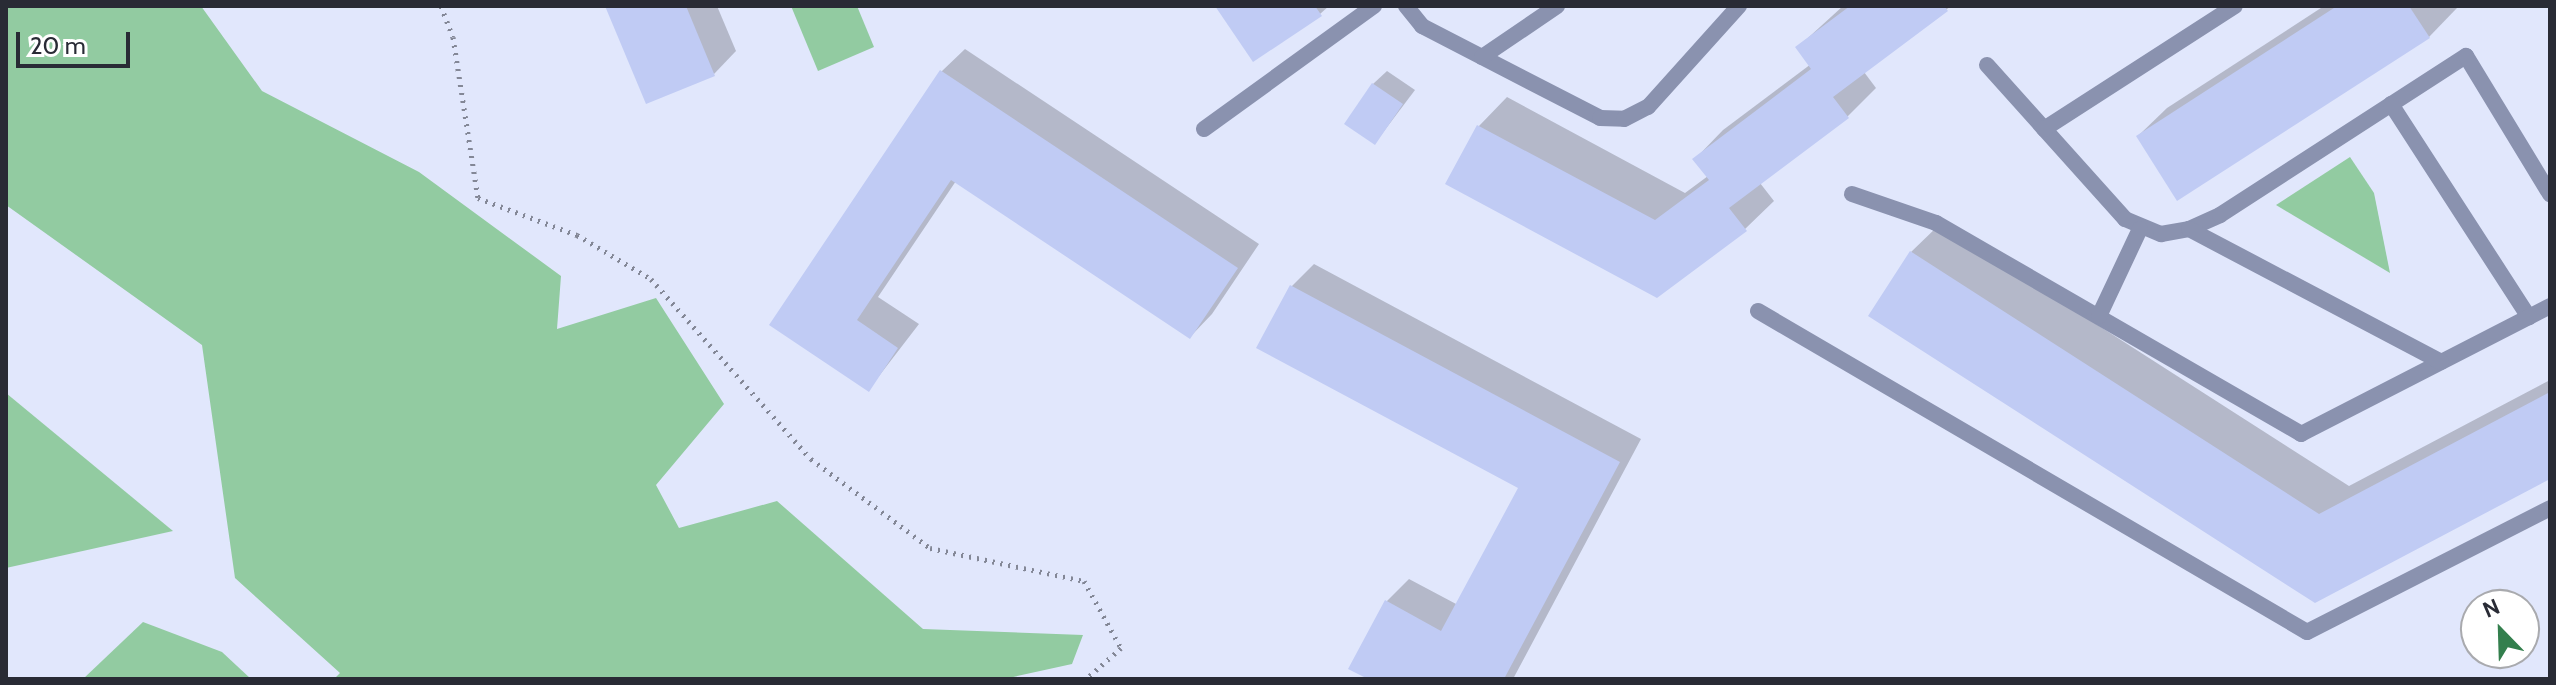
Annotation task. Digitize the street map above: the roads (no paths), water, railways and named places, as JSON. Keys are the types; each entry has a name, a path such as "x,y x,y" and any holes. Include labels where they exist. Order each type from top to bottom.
{"lane":[{"path":"1204,129 1374,6"},
{"path":"1406,6 1422,26 1600,118 1624,119 1648,107 1739,6"},
{"path":"1482,57 1557,6"},
{"path":"2044,129 2235,6"},
{"path":"1987,65 2125,219 2140,229 2161,234 2189,229 2466,56 2550,194"},
{"path":"2391,104 2529,317"},
{"path":"1852,194 1936,223 2301,434 2550,306"},
{"path":"2099,316 2140,229"},
{"path":"2189,229 2441,362"},
{"path":"1758,311 2307,632 2550,508"}]}
